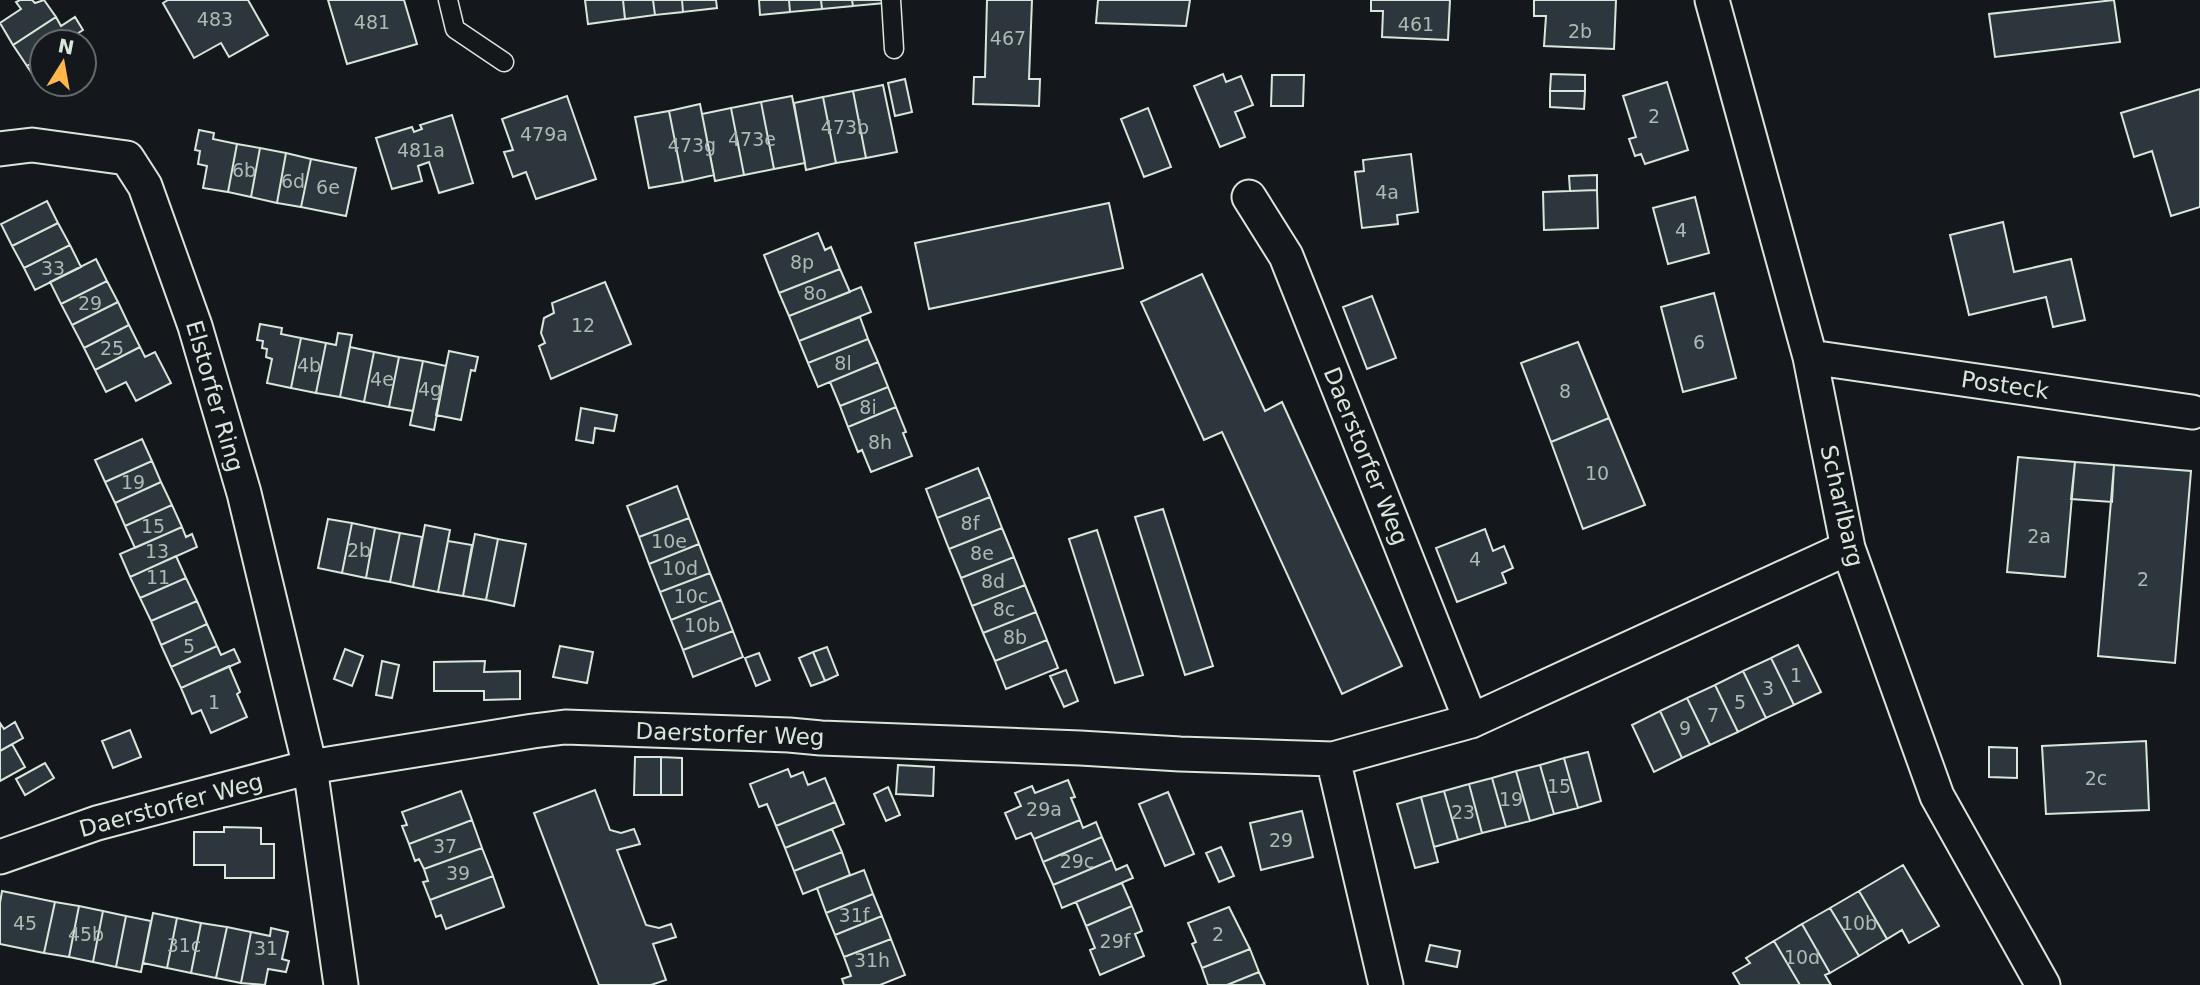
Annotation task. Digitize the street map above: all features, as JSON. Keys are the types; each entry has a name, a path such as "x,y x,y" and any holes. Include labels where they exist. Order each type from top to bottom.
{"street":[{"name":"Scharlbarg","path":"1712,0 1810,357 1849,548 1937,796 2043,985"},
{"name":"Elstorfer Ring","path":"0,149 32,145 127,158 145,186 195,327 244,493 310,767 341,985"},
{"name":"Daerstorfer Weg","path":"1249,197 1286,256 1471,721"},
{"name":"Posteck","path":"1810,357 2196,413"},
{"name":"Daerstorfer Weg","path":"0,857 97,823 310,767 565,727 789,734 821,738 1333,759 1471,721 1849,548"},
{"path":"1333,759 1386,985"}],"lane":[{"path":"448,0 455,29 504,62"},
{"path":"891,0 894,49"}],"building":[{"path":"32,0 35,3 44,0 56,17 39,28 28,28 28,35 13,45 0,23 21,9 16,2"},
{"path":"168,0 248,0 268,35 229,57 221,43 194,58 163,3"},
{"path":"328,0 404,0 417,44 347,64"},
{"path":"585,0 623,0 625,19 588,24"},
{"path":"623,0 653,0 655,15 625,19"},
{"path":"653,0 682,0 683,12 655,15"},
{"path":"682,0 716,0 717,8 683,12"},
{"path":"759,0 789,0 790,12 760,15"},
{"path":"789,0 821,0 822,9 790,12"},
{"path":"821,0 852,0 853,6 822,9"},
{"path":"852,0 885,0 885,3 853,6"},
{"path":"987,0 1032,0 1029,79 1040,79 1039,106 973,104 974,77 985,77"},
{"path":"1098,0 1190,0 1186,26 1096,23"},
{"path":"1371,0 1450,0 1448,40 1382,37 1383,11 1371,11"},
{"path":"1534,0 1616,0 1614,49 1544,46 1546,16 1534,16"},
{"path":"2114,0 2120,42 1995,57 1989,14"},
{"path":"56,17 61,26 75,17 82,28 39,28"},
{"path":"28,35 28,65 27,66 13,45"},
{"path":"1223,74 1226,82 1241,76 1253,105 1235,112 1245,137 1220,147 1194,86"},
{"path":"1551,74 1585,75 1585,91 1550,91"},
{"path":"1272,75 1304,75 1303,106 1271,106"},
{"path":"905,79 912,112 895,116 888,83"},
{"path":"1667,82 1688,150 1645,164 1641,154 1635,156 1629,139 1636,137 1623,96"},
{"path":"883,85 897,152 866,158 853,91"},
{"path":"2200,89 2200,207 2171,216 2152,151 2134,157 2121,113"},
{"path":"853,91 866,158 836,163 823,97"},
{"path":"1550,91 1585,91 1584,109 1550,107"},
{"path":"567,96 596,179 536,199 526,172 513,177 504,152 513,150 502,119"},
{"path":"792,96 805,163 774,169 761,102"},
{"path":"823,97 836,163 806,170 794,103"},
{"path":"761,102 774,169 744,175 731,108"},
{"path":"700,104 714,175 683,182 669,111"},
{"path":"731,108 744,175 715,181 702,114"},
{"path":"1148,108 1171,167 1144,177 1121,119"},
{"path":"669,111 683,182 649,188 635,117"},
{"path":"452,115 473,183 439,193 429,162 418,166 422,181 392,189 376,138 412,127 414,132 422,129 420,125"},
{"path":"199,130 214,133 213,139 237,144 228,192 203,188 207,166 198,164 200,151 195,150"},
{"path":"237,144 260,148 251,197 228,192"},
{"path":"260,148 286,153 277,203 251,197"},
{"path":"286,153 311,159 301,207 277,203"},
{"path":"1411,154 1418,212 1397,215 1398,224 1362,228 1355,172 1364,171 1363,160"},
{"path":"311,159 356,168 346,216 301,207"},
{"path":"1597,175 1597,190 1570,191 1569,176"},
{"path":"1597,190 1598,228 1544,230 1543,192"},
{"path":"1695,197 1709,253 1668,264 1653,208"},
{"path":"47,201 58,223 12,246 1,224"},
{"path":"1109,203 1123,268 929,309 915,243"},
{"path":"2003,222 2014,272 2071,259 2085,320 2053,327 2046,297 1969,315 1950,235"},
{"path":"58,223 70,245 24,268 12,246"},
{"path":"818,233 825,250 831,247 840,269 779,293 764,255"},
{"path":"70,245 81,267 35,290 24,268"},
{"path":"96,259 107,281 61,304 50,282"},
{"path":"840,269 850,292 789,316 779,293"},
{"path":"1202,274 1265,411 1282,402 1402,666 1342,694 1222,432 1204,440 1141,302"},
{"path":"107,281 118,302 72,325 61,304"},
{"path":"605,282 631,344 551,379 539,346 545,343 541,333 544,318 554,313 552,303"},
{"path":"861,287 871,312 799,341 789,316"},
{"path":"1714,293 1736,378 1683,392 1661,307"},
{"path":"1372,296 1396,358 1367,369 1343,307"},
{"path":"118,302 129,325 84,348 72,325"},
{"path":"860,317 868,339 808,363 799,341"},
{"path":"260,324 282,328 281,334 301,338 291,388 267,383 272,359 266,357 267,349 262,348 263,341 257,340"},
{"path":"129,325 140,347 95,370 84,348"},
{"path":"338,333 352,335 340,397 316,393 326,343 336,345"},
{"path":"301,338 326,343 316,393 291,388"},
{"path":"868,339 878,362 818,387 808,363"},
{"path":"1578,342 1609,418 1551,442 1521,363"},
{"path":"140,347 145,357 155,352 171,383 136,401 126,382 106,392 95,370"},
{"path":"350,347 374,352 364,402 340,397"},
{"path":"449,351 478,357 475,371 471,370 461,420 436,415"},
{"path":"374,352 399,357 389,407 364,402"},
{"path":"399,357 423,361 413,411 389,407"},
{"path":"423,361 446,366 434,430 410,425"},
{"path":"878,362 888,387 840,406 830,382"},
{"path":"888,387 896,407 848,427 840,406"},
{"path":"896,407 912,456 871,472 862,450 858,452 848,427"},
{"path":"581,408 617,415 614,431 595,428 593,443 576,440"},
{"path":"1609,418 1645,505 1583,529 1551,442"},
{"path":"142,439 152,461 105,482 95,460"},
{"path":"2018,457 2075,462 2065,577 2007,572"},
{"path":"152,461 161,482 115,503 105,482"},
{"path":"2075,462 2114,465 2112,502 2071,499"},
{"path":"2114,465 2191,471 2175,663 2098,656"},
{"path":"978,468 990,497 937,518 926,489"},
{"path":"161,482 172,505 125,526 115,503"},
{"path":"677,486 689,518 639,537 627,506"},
{"path":"990,497 1002,528 949,549 937,518"},
{"path":"172,505 182,527 135,548 125,526"},
{"path":"1163,509 1213,666 1185,675 1135,517"},
{"path":"689,518 699,544 649,564 639,537"},
{"path":"328,519 352,523 342,573 318,568"},
{"path":"352,523 375,528 366,578 342,573"},
{"path":"425,525 450,530 438,592 413,587"},
{"path":"182,527 186,537 192,534 197,547 130,577 120,554"},
{"path":"375,528 400,533 390,582 366,578"},
{"path":"1002,528 1014,557 961,578 949,549"},
{"path":"1485,529 1493,551 1504,546 1513,568 1502,573 1506,583 1457,602 1436,548"},
{"path":"1097,530 1143,675 1115,683 1069,539"},
{"path":"400,533 422,537 413,587 390,582"},
{"path":"475,534 498,539 486,600 463,596"},
{"path":"498,539 526,544 514,606 486,600"},
{"path":"448,541 472,545 463,596 438,592"},
{"path":"699,544 710,573 660,592 649,564"},
{"path":"176,556 186,578 140,598 130,577"},
{"path":"1014,557 1025,585 972,606 961,578"},
{"path":"710,573 721,600 671,620 660,592"},
{"path":"186,578 197,601 151,621 140,598"},
{"path":"1025,585 1036,612 983,633 972,606"},
{"path":"721,600 733,631 683,650 671,620"},
{"path":"197,601 207,624 161,645 151,621"},
{"path":"1036,612 1047,640 995,661 983,633"},
{"path":"207,624 217,646 171,667 161,645"},
{"path":"733,631 743,657 693,677 683,650"},
{"path":"1047,640 1058,668 1006,689 995,661"},
{"path":"1798,645 1821,692 1794,705 1771,658"},
{"path":"217,646 221,655 234,649 240,662 181,688 171,667"},
{"path":"560,646 593,652 587,683 553,677"},
{"path":"827,647 838,675 825,681 813,652"},
{"path":"345,649 363,656 352,686 334,679"},
{"path":"813,652 825,681 811,686 799,658"},
{"path":"759,653 770,680 756,686 745,658"},
{"path":"1771,658 1794,705 1766,718 1743,671"},
{"path":"382,661 399,665 392,698 376,695"},
{"path":"485,661 484,672 520,671 520,699 484,700 484,691 434,691 434,662"},
{"path":"229,666 247,717 211,733 201,710 192,714 181,688"},
{"path":"1066,670 1078,701 1064,707 1050,676"},
{"path":"1743,671 1766,718 1738,732 1715,685"},
{"path":"1715,685 1738,732 1710,745 1687,698"},
{"path":"1687,698 1710,745 1682,758 1660,711"},
{"path":"1660,711 1682,758 1654,772 1632,725"},
{"path":"15,722 23,738 0,751 0,723 4,729"},
{"path":"130,730 141,757 113,768 102,741"},
{"path":"2146,741 2149,810 2046,814 2042,746"},
{"path":"12,744 25,767 0,781 0,751"},
{"path":"1989,747 2017,748 2017,778 1989,777"},
{"path":"1588,752 1601,801 1578,808 1564,758"},
{"path":"635,757 661,757 661,795 634,795"},
{"path":"661,757 682,758 682,795 661,795"},
{"path":"1564,758 1578,808 1554,814 1540,765"},
{"path":"45,763 54,778 25,795 16,779"},
{"path":"898,765 934,767 933,796 896,794"},
{"path":"1540,765 1554,814 1530,821 1516,771"},
{"path":"788,769 791,777 803,772 808,785 825,778 835,802 776,826 767,804 759,807 750,784"},
{"path":"1516,771 1530,821 1506,827 1492,778"},
{"path":"1492,778 1506,827 1482,833 1469,784"},
{"path":"1068,780 1075,797 1071,798 1080,820 1034,839 1031,833 1016,839 1005,813 1021,806 1015,793 1032,786 1035,793"},
{"path":"1469,784 1482,833 1458,840 1444,791"},
{"path":"888,787 900,815 886,821 874,794"},
{"path":"595,790 610,830 621,833 634,829 640,844 617,850 646,925 659,928 671,924 676,937 653,944 666,980 651,985 599,985 534,813"},
{"path":"461,791 472,820 409,844 402,826 407,825 402,812"},
{"path":"1444,791 1458,840 1434,847 1421,797"},
{"path":"1168,792 1194,854 1165,866 1139,804"},
{"path":"1421,797 1438,862 1415,868 1397,804"},
{"path":"835,802 844,824 785,848 776,826"},
{"path":"1302,811 1313,857 1261,870 1250,823"},
{"path":"472,820 482,848 424,869 419,859 415,861 409,844"},
{"path":"1080,820 1083,828 1096,822 1102,837 1043,862 1034,839"},
{"path":"224,827 261,828 261,844 274,844 274,878 225,878 225,865 194,865 194,832 224,832"},
{"path":"832,829 842,852 794,871 785,848"},
{"path":"1102,837 1112,860 1053,885 1043,862"},
{"path":"1221,847 1234,876 1219,882 1206,853"},
{"path":"482,848 493,876 430,900 423,882 428,881 424,869"},
{"path":"842,852 850,875 803,894 794,871"},
{"path":"1112,860 1116,870 1127,865 1133,878 1062,908 1053,885"},
{"path":"1903,865 1939,926 1909,943 1902,930 1887,939 1859,891"},
{"path":"864,870 873,894 826,913 817,888"},
{"path":"493,876 504,907 446,929 441,915 436,917 430,900"},
{"path":"1122,883 1132,906 1086,926 1076,902"},
{"path":"2,891 55,902 44,953 0,944"},
{"path":"1859,891 1887,939 1859,956 1830,908"},
{"path":"873,894 882,916 835,935 826,913"},
{"path":"55,902 79,906 69,957 44,953"},
{"path":"79,906 103,911 93,962 69,957"},
{"path":"1132,906 1142,931 1135,934 1144,956 1100,975 1090,950 1095,948 1086,926"},
{"path":"1229,907 1250,949 1202,968 1192,944 1196,942 1188,923"},
{"path":"1830,908 1859,956 1830,973 1802,924"},
{"path":"103,911 126,916 116,967 93,962"},
{"path":"153,913 177,918 167,968 143,963"},
{"path":"126,916 151,921 141,972 116,967"},
{"path":"882,916 891,939 844,957 835,935"},
{"path":"177,918 201,923 191,973 167,968"},
{"path":"201,923 227,927 216,978 191,973"},
{"path":"1802,924 1830,973 1825,975 1831,985 1800,985 1774,941"},
{"path":"227,927 251,932 241,983 216,978"},
{"path":"271,928 288,932 282,959 289,961 286,972 268,969 265,985 241,983 251,932 270,936"},
{"path":"891,939 905,975 880,985 844,985 842,979 851,976 844,957"},
{"path":"1774,941 1800,985 1740,985 1733,973 1750,963 1746,958"},
{"path":"1430,945 1460,951 1457,967 1426,961"},
{"path":"1250,949 1259,972 1227,985 1208,985 1202,968"},
{"path":"1259,972 1265,985 1227,985"}]}
